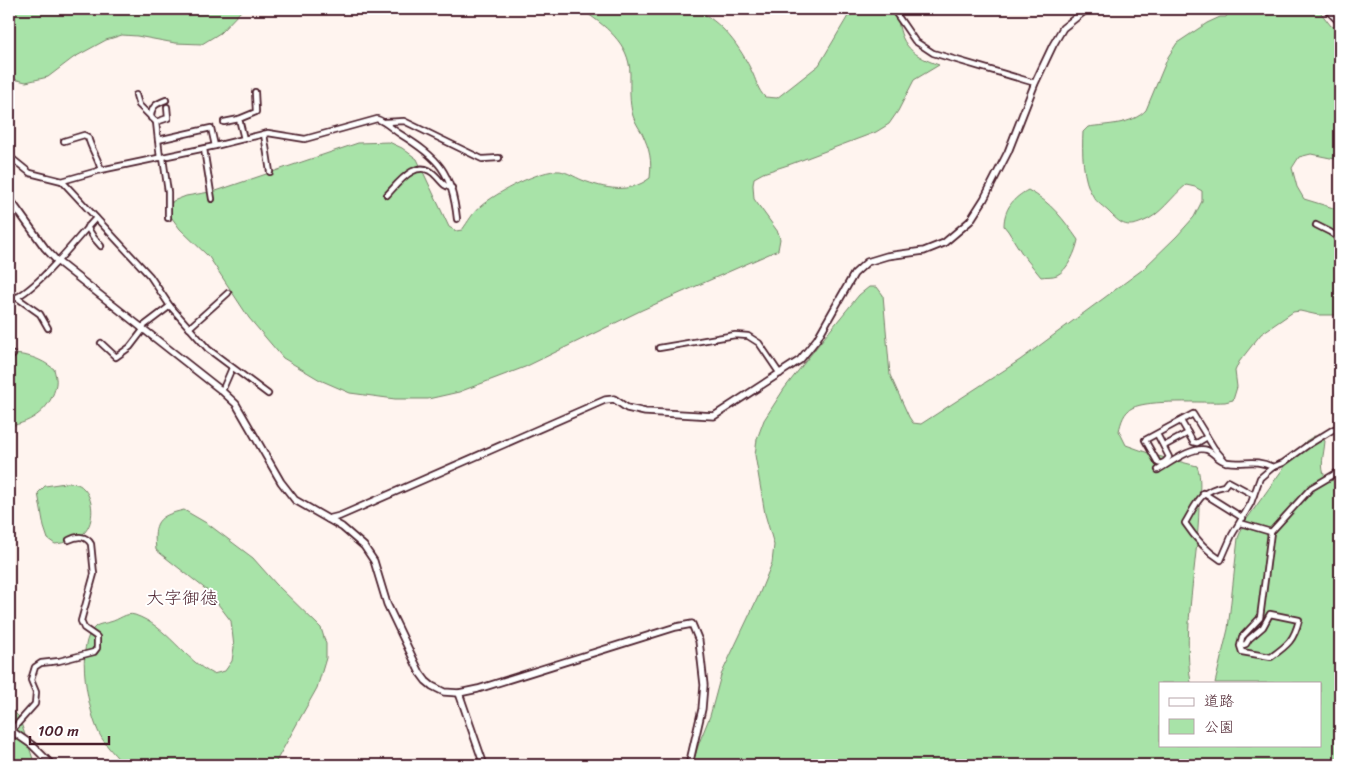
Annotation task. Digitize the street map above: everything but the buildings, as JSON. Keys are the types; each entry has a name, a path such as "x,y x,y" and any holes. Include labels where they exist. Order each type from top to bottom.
{"street":[{"path":"893,9 915,41 933,53 1035,83"},
{"path":"328,520 605,400 614,399 627,408 645,412 714,416 780,374 800,360 818,339 854,274 867,262 887,256 924,252 944,243 970,221 984,199 1008,152 1035,83 1063,28 1087,9"},
{"path":"1326,9 1340,22"},
{"path":"224,122 256,112 255,92"},
{"path":"136,96 139,105 156,122 167,187 168,218"},
{"path":"151,118 153,106 166,100"},
{"path":"156,122 168,118 167,107"},
{"path":"238,119 244,139"},
{"path":"9,156 30,173 62,181 101,170 204,149 264,134 278,134 305,139 378,119 413,141 434,158 452,188 457,219"},
{"path":"385,122 404,121 482,159 499,158"},
{"path":"158,140 211,128 215,146"},
{"path":"264,134 270,172"},
{"path":"64,141 84,135 88,138 98,158 101,170"},
{"path":"204,149 212,199"},
{"path":"388,195 406,174 419,169 429,170 445,186 452,188"},
{"path":"62,181 150,276 170,306 208,349 268,394"},
{"path":"9,198 45,248 57,261 236,404 295,500 353,536 364,546 374,561 388,604 423,677 432,686 444,692 459,693 676,627 692,624 699,642 704,685 702,708 690,765"},
{"path":"9,301 57,261 96,218"},
{"path":"1316,226 1340,239"},
{"path":"87,227 101,246"},
{"path":"189,328 228,293"},
{"path":"16,297 40,314 48,328"},
{"path":"101,343 116,357 130,347 142,329 170,306"},
{"path":"659,348 735,335 748,336 759,343 780,374"},
{"path":"222,391 232,368"},
{"path":"1157,434 1169,457 1167,461 1158,463 1145,440 1193,414 1214,448 1226,462"},
{"path":"1181,421 1193,442 1196,443 1207,437"},
{"path":"1254,495 1228,482 1224,486 1203,493 1185,523 1194,537 1207,551 1221,560 1254,495 1260,478 1308,444 1340,428"},
{"path":"1164,446 1188,433"},
{"path":"1158,470 1197,449 1210,451 1226,462 1256,461 1273,467"},
{"path":"1240,646 1246,644 1263,627 1270,614 1299,620 1296,634 1287,646 1271,657 1242,652 1240,646 1242,637 1260,618 1271,532 1311,488 1340,471"},
{"path":"1203,493 1242,520 1271,532"},
{"path":"52,765 32,745 10,730 35,704 36,692 31,680 35,667 41,663 59,662 94,652 98,648 97,638 84,628 81,621 94,574 89,540 82,537 74,537 69,540"},
{"path":"459,693 484,765"}],"green space":[{"path":"9,9 243,9 220,33 202,44 175,43 122,35 106,40 73,58 48,77 26,82 9,78"},
{"path":"581,9 695,9 714,21 729,36 742,54 759,89 765,97 777,98 819,65 848,16 865,9 897,9 900,30 907,45 919,56 939,65 914,80 889,124 876,132 763,173 754,178 754,199 778,232 780,239 778,250 642,310 525,367 459,392 428,399 395,399 350,393 320,380 283,358 249,318 209,257 180,229 169,214 169,208 173,201 186,196 216,191 358,143 389,142 402,148 417,159 449,227 456,231 462,230 481,206 507,189 551,171 568,173 582,180 608,188 625,188 642,183 650,178 650,155 633,116 630,100 629,63 626,53 607,28"},
{"path":"1230,9 1318,9 1331,26 1340,29 1340,160 1311,154 1299,157 1292,168 1297,187 1304,199 1340,210 1340,315 1293,312 1261,334 1239,362 1235,371 1237,387 1233,400 1225,402 1163,402 1140,405 1129,410 1122,421 1119,431 1126,445 1154,455 1197,466 1199,476 1198,529 1188,640 1191,682 1159,682 1159,746 1322,746 1322,682 1215,682 1228,629 1238,538 1244,523 1285,466 1306,441 1314,436 1321,437 1325,441 1322,465 1326,479 1340,482 1340,765 692,765 710,716 721,675 772,563 774,545 765,514 755,455 757,439 764,420 784,389 859,295 869,287 877,287 883,295 890,375 909,417 913,423 921,424 1020,360 1142,270 1194,217 1202,201 1202,191 1186,185 1160,211 1148,219 1132,225 1124,224 1094,198 1089,189 1084,165 1083,132 1088,127 1119,123 1134,119 1140,115 1146,110 1168,57 1177,43 1207,23 1220,17 1226,17"},
{"path":"1028,190 1050,206 1078,240 1068,265 1061,273 1055,276 1041,277 1023,255 1004,226 1004,220 1010,205"},
{"path":"9,354 38,359 54,369 56,384 54,393 40,413 25,422 9,426"},
{"path":"65,483 79,485 87,492 92,510 91,517 88,528 84,533 70,541 55,544 48,539 44,527 38,493 45,486"},
{"path":"184,510 208,524 253,558 276,584 321,628 326,644 326,658 317,688 274,765 124,765 105,743 96,725 88,696 84,663 85,647 89,635 97,625 132,614 157,627 193,660 213,674 225,671 232,661 234,647 231,621 208,591 156,550 155,533 159,522 168,515"},
{"path":"9,707 19,717 35,765 9,765"}],"district":[{"name":"大字御徳","path":"182,598"}]}
